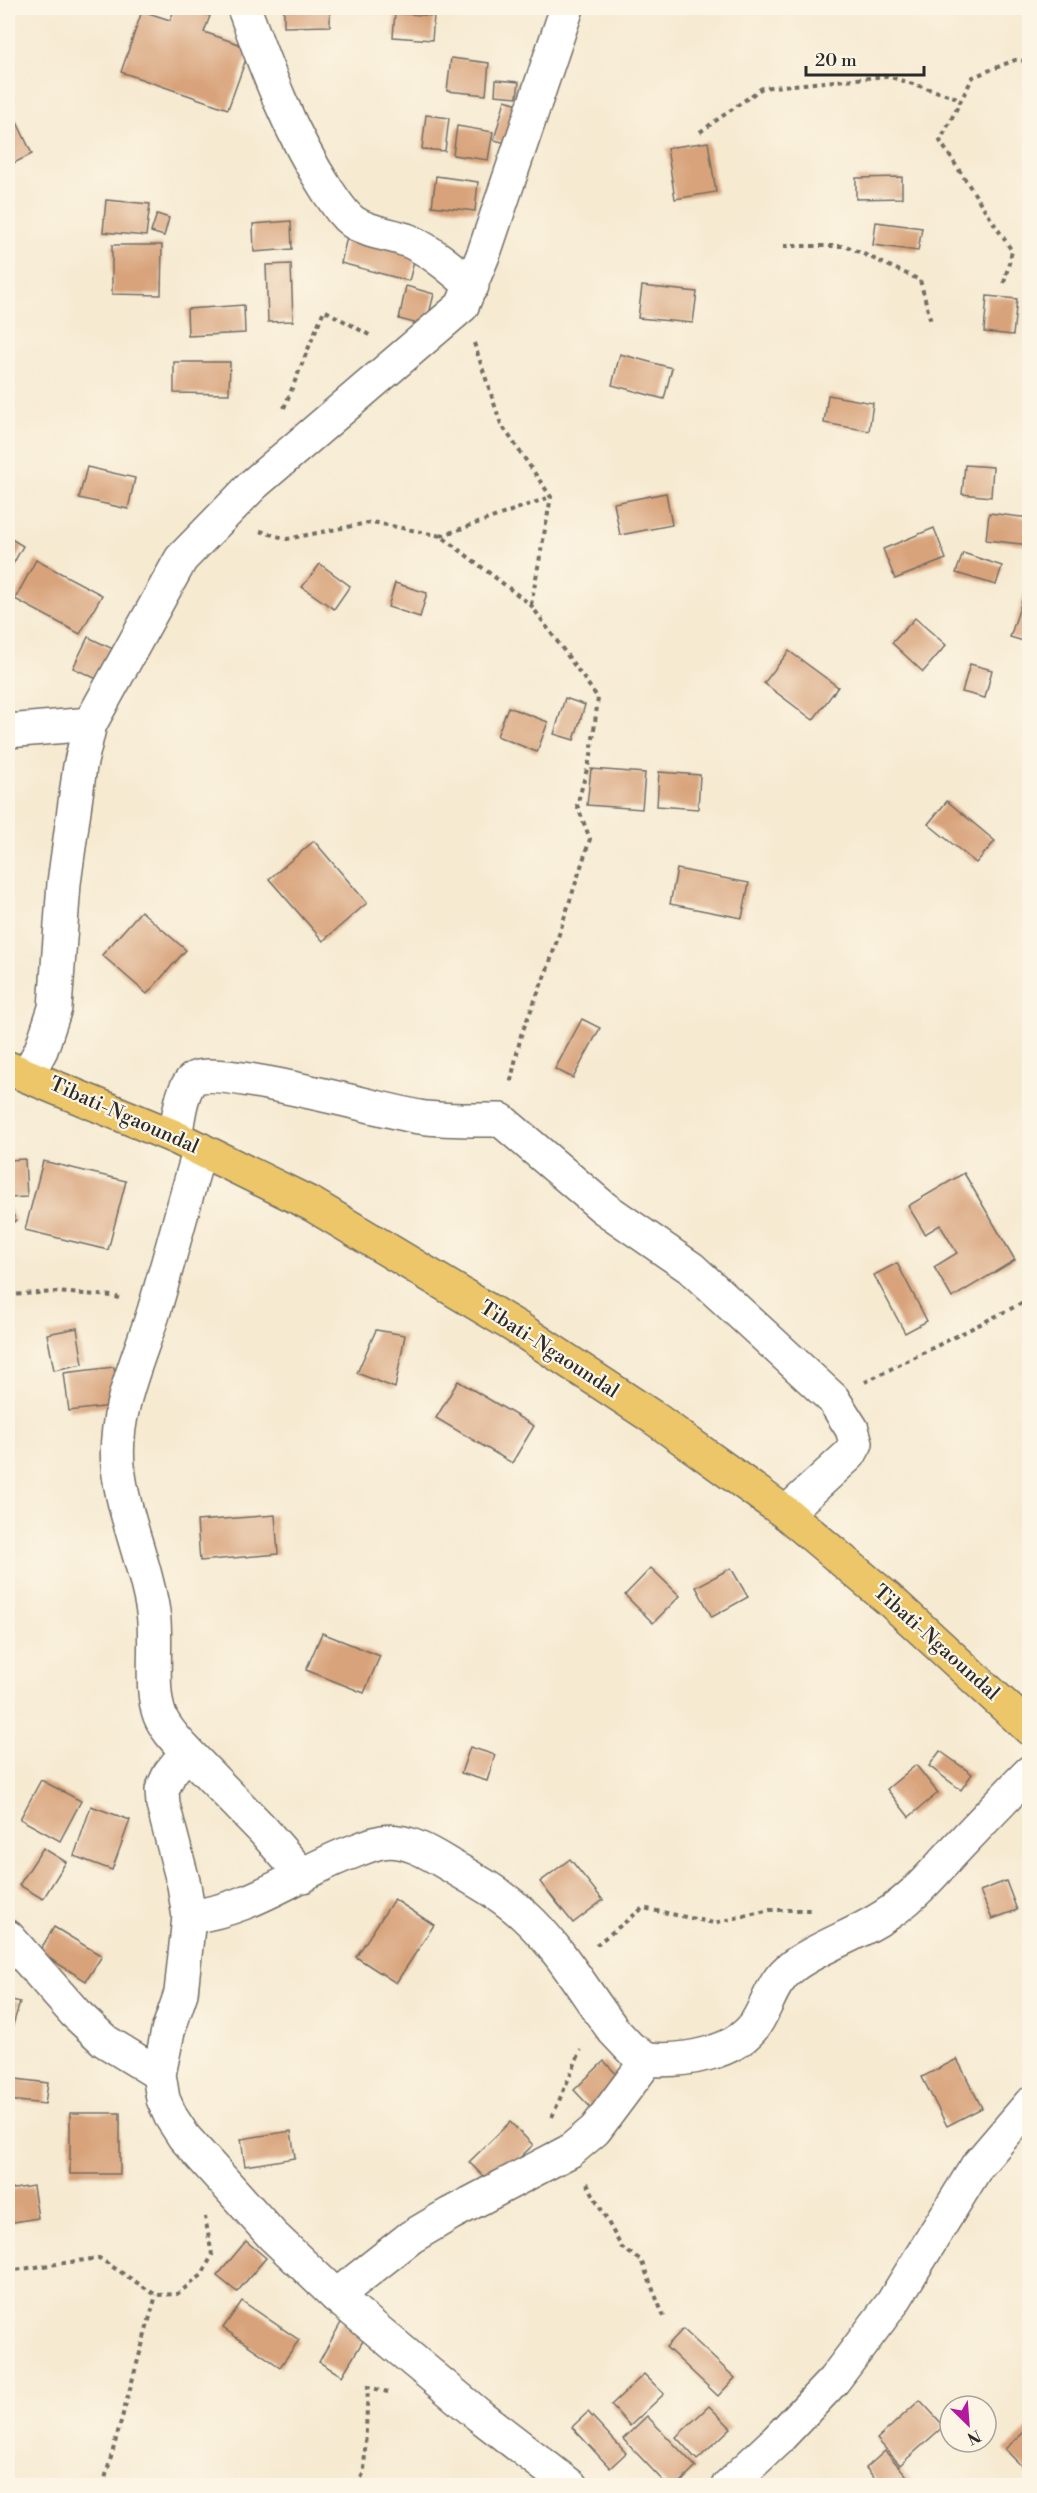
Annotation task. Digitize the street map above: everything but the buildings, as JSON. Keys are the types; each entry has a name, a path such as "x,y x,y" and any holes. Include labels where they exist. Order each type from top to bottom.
{"highway":[{"name":"Tibati-Ngaoundal","path":"18,1071 187,1143 313,1205 521,1330 654,1418 786,1513 893,1603 1029,1729"}],"street":[{"path":"244,8 265,69 282,107 316,174 340,210 352,221 365,228 408,241 428,251 467,296"},
{"path":"18,1071 41,1050 55,1008 64,883 80,765 90,724 182,559 254,484 404,355 467,296 567,8"},
{"path":"8,731 90,724"},
{"path":"303,1876 167,1729 159,1715 155,1698 156,1648 153,1612 118,1468 119,1420 153,1312 187,1143 185,1089 195,1078 210,1076 264,1082 442,1120 501,1120 604,1208 691,1268 833,1399 852,1429 856,1443 850,1455 786,1513"},
{"path":"188,1752 171,1773 162,1790 163,1804 184,1885 189,1917 182,1993 168,2031 159,2074 163,2098 171,2117 184,2137 272,2235 336,2296 480,2416 571,2486"},
{"path":"189,1917 210,1914 245,1903 341,1857 383,1841 407,1843 493,1891 526,1916 630,2048 648,2059 666,2061 709,2052 727,2046 742,2037 755,2024 776,1982 792,1966 867,1928 894,1910 933,1874 1029,1772"},
{"path":"8,1937 75,2013 98,2034 159,2074"},
{"path":"336,2296 411,2237 570,2151 595,2130 648,2059"},
{"path":"728,2486 777,2440 834,2380 893,2302 977,2166 1029,2104"}],"path":[{"path":"1004,283 1012,251 940,141 973,77 1014,60 1029,61"},
{"path":"700,132 762,88 886,75 961,99"},
{"path":"784,246 846,246 920,280 931,322"},
{"path":"467,296 501,424 551,497 531,605"},
{"path":"280,419 324,310 404,355"},
{"path":"441,536 551,497"},
{"path":"219,519 287,539 372,522 441,536 531,605 598,698 591,755 577,805 590,839 549,965 521,1035 501,1120"},
{"path":"8,1295 55,1292 113,1296 153,1312"},
{"path":"833,1399 1029,1299"},
{"path":"567,1967 643,1908 714,1923 770,1910 815,1910"},
{"path":"551,2118 598,2010"},
{"path":"570,2151 622,2248 641,2260 664,2317"},
{"path":"8,2271 99,2258 156,2295 177,2294 202,2275 212,2255 204,2215"},
{"path":"103,2486 156,2295"},
{"path":"357,2486 364,2472 368,2387 402,2396"}]}
